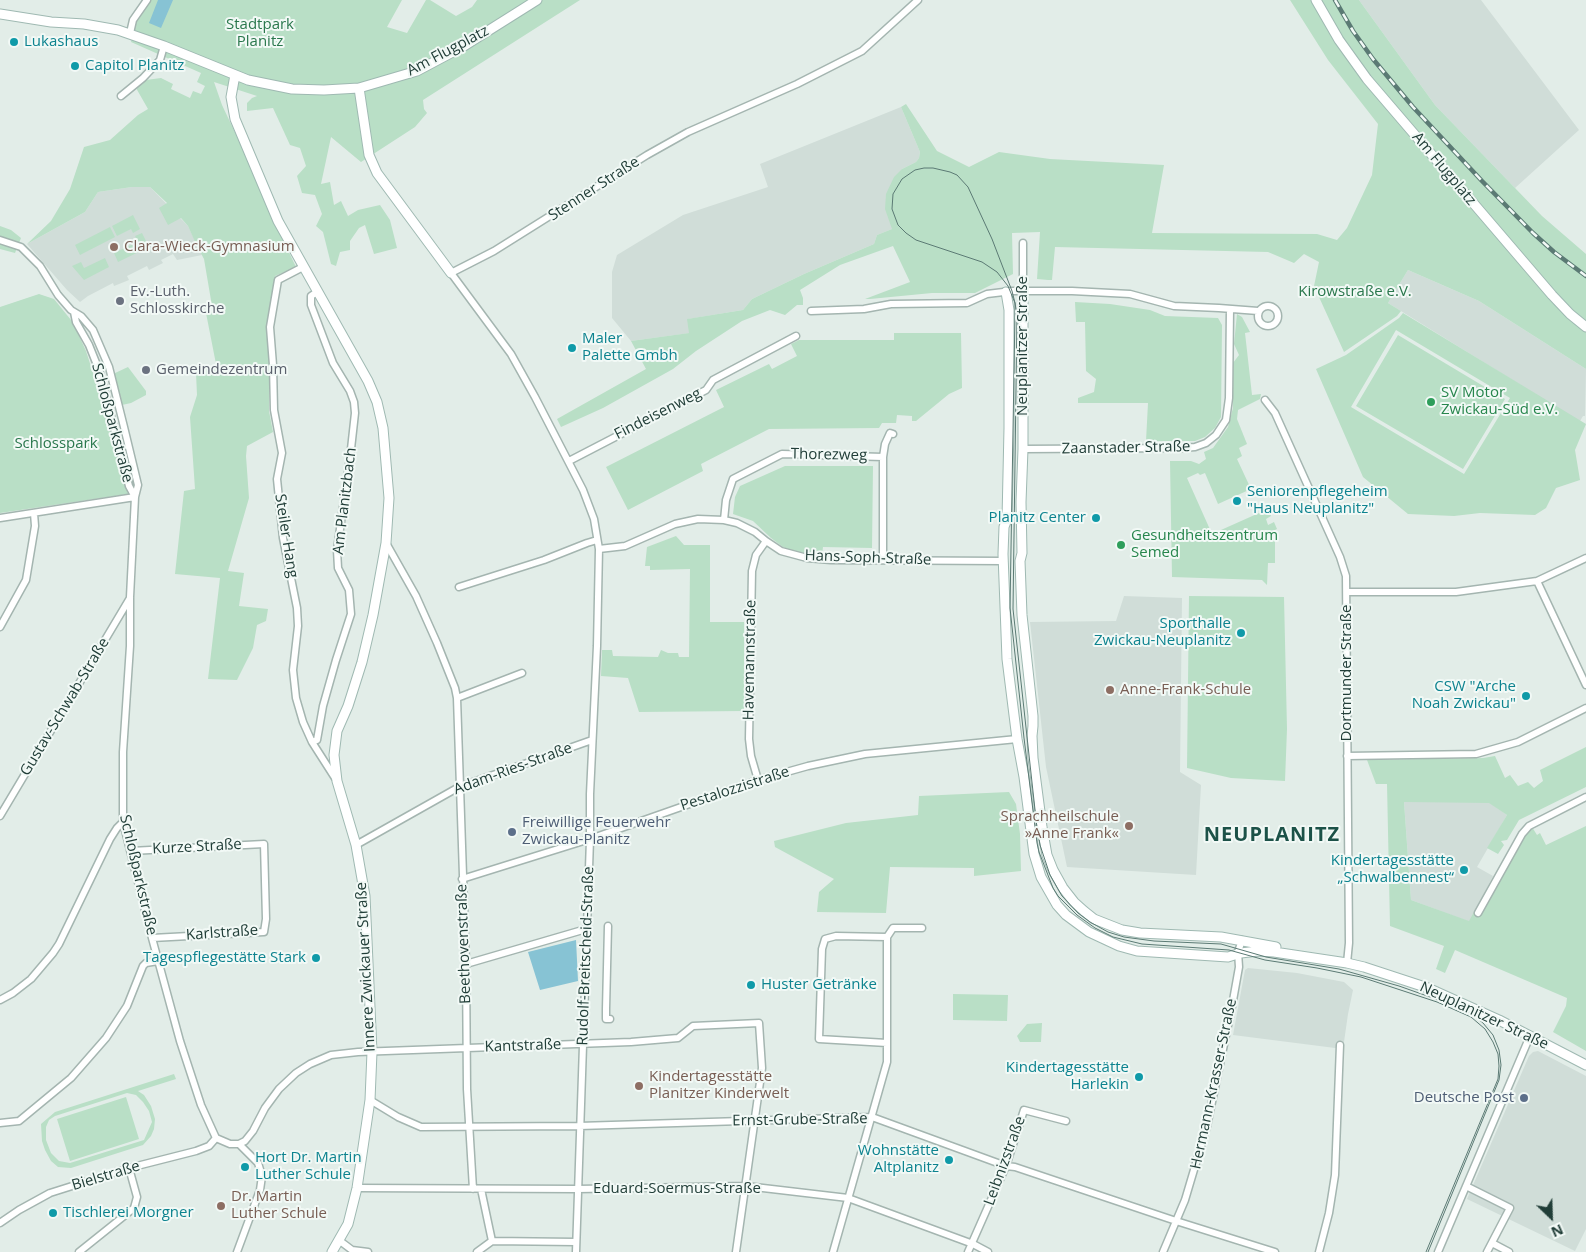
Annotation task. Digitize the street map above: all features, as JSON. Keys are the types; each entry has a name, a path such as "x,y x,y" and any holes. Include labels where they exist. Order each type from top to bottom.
{"street":[{"path":"130,33 133,20 147,0"},
{"name":"Am Flugplatz","path":"235,75 248,80 292,89 360,88 417,71 464,46 537,0"},
{"name":"Stenner Straße","path":"451,272 494,251 647,155 688,132 797,84 862,51 918,0"},
{"name":"Am Flugplatz","path":"1316,0 1339,40 1367,79 1552,295 1586,327"},
{"path":"0,14 51,22 84,24 130,33 235,75"},
{"path":"121,96 144,78 160,60 164,46"},
{"name":"Innere Zwickauer Straße","path":"235,75 231,97 236,119 278,222 368,381 377,402 383,428 389,498 386,543 373,615 362,662 348,706 337,731 334,755 338,781 356,845 365,896 372,1052 370,1100 357,1188 348,1224 332,1252"},
{"path":"360,88 369,155 377,173 451,272"},
{"path":"0,240 21,247 40,266 58,295 74,312"},
{"name":"Neuplanitzer Straße","path":"1023,243 1023,449 1022,553 1020,561 1022,615 1042,827 1047,854 1054,874 1074,902 1094,918 1129,932 1242,940 1276,947 1293,954"},
{"name":"Steiler Hang","path":"303,267 278,280 270,327 274,410 282,453 278,479 280,519 284,547 298,608 293,670 296,698 303,722 312,742 338,781"},
{"name":"Rudolf-Breitscheid-Straße","path":"451,272 511,354 569,461 594,519 599,549 576,1252"},
{"path":"812,311 864,309 891,304 967,303 987,294 1022,291 1130,294 1174,306 1258,311"},
{"name":"Am Planitzbach","path":"312,742 317,740 323,706 352,614 348,590 338,568 337,550 355,413 350,390 333,363 311,304 311,296 317,292"},
{"name":"Neuplanitzer Straße","path":"1006,292 1009,310 1008,449 1007,519 1004,527 1003,561 1007,659 1036,864 1050,894 1066,915 1089,932 1119,946 1137,951 1228,957 1258,951 1293,954 1364,967 1428,988 1499,1020 1586,1065"},
{"name":"Zaanstader Straße","path":"1023,449 1182,448 1195,447 1206,443 1216,435 1226,420 1229,398 1230,309"},
{"name":"Schloßparkstraße","path":"74,312 76,322 100,370 129,486 135,497"},
{"name":"Schloßparkstraße","path":"74,312 81,316 93,330 107,363 138,485 135,497 130,597 130,646 123,752 124,822 152,938 180,1041 201,1105 216,1138"},
{"name":"Findeisenweg","path":"569,461 706,390 713,380 796,336"},
{"name":"Dortmunder Straße","path":"1265,400 1275,412 1340,557 1346,576 1349,943 1347,963"},
{"name":"Thorezweg","path":"883,560 883,457 885,444 890,434 893,434"},
{"path":"1008,449 1023,449"},
{"name":"Thorezweg","path":"724,520 726,500 733,479 782,454 883,457"},
{"path":"0,518 135,497"},
{"path":"0,627 26,580 35,526 34,513"},
{"name":"Hans-Soph-Straße","path":"599,549 634,543 675,524 698,519 724,520 747,528 781,551 807,558 831,560 1003,561"},
{"path":"459,587 544,560 597,540"},
{"name":"Havemannstraße","path":"758,780 751,756 749,739 752,571 756,555 766,541"},
{"name":"Beethovenstraße","path":"386,543 420,604 437,643 457,698 466,964 467,1089 477,1189 492,1241"},
{"path":"1347,592 1456,592 1537,581 1586,558"},
{"path":"1003,561 1020,561"},
{"path":"1537,581 1586,685"},
{"name":"Gustav-Schwab-Straße","path":"0,816 130,597"},
{"path":"457,698 522,673"},
{"path":"1348,756 1476,754 1518,742 1586,708"},
{"path":"1017,739 1032,736"},
{"name":"Pestalozzistraße","path":"462,879 590,839 758,780 808,766 865,754 1017,739"},
{"name":"Adam-Ries-Straße","path":"356,845 459,787 592,740"},
{"path":"1478,913 1522,834 1529,826 1586,797"},
{"path":"0,1000 31,979 53,953 110,839 124,822"},
{"name":"Kurze Straße","path":"131,851 264,844"},
{"name":"Karlstraße","path":"152,938 264,932 266,919 264,844"},
{"name":"Rudolf-Breitscheid-Straße","path":"608,926 606,1019 610,1019"},
{"path":"833,1252 887,1062 887,937 893,928 922,928"},
{"path":"466,964 586,929"},
{"path":"887,937 836,936 826,939 822,949 819,1038 887,1043"},
{"name":"Hermann-Krasser-Straße","path":"1163,1252 1194,1176 1207,1126 1230,1016 1239,967 1238,955 1242,940"},
{"path":"0,1123 19,1121 71,1078 106,1038 127,1006 143,966 146,963 158,961"},
{"name":"Kantstraße","path":"239,1144 245,1141 253,1131 265,1108 279,1089 296,1073 310,1064 332,1055 678,1038 693,1026 759,1023 762,1068 754,1120"},
{"path":"1438,1252 1530,1036"},
{"path":"1319,1252 1329,1213 1335,1175 1340,1045"},
{"name":"Ernst-Grube-Straße","path":"370,1100 398,1117 420,1127 579,1126 872,1117 1006,1166 1015,1167 1276,1252"},
{"name":"Leibnizstraße","path":"968,1252 1006,1166 1024,1110 1066,1121"},
{"path":"736,1252 754,1120"},
{"path":"216,1138 230,1144 239,1144 258,1163 262,1176 260,1190 237,1252"},
{"name":"Bielstraße","path":"0,1223 18,1210 50,1193 129,1168 196,1151 209,1146 216,1138"},
{"path":"79,1252 134,1208 137,1198 129,1168"},
{"name":"Eduard-Soermus-Straße","path":"357,1188 578,1189 746,1186 848,1198 972,1244 988,1252"},
{"path":"1466,1186 1510,1208 1487,1252"},
{"path":"340,1241 352,1250 368,1252"},
{"path":"477,1252 492,1241 576,1242"},
{"path":"1492,1243 1509,1252"}],"shaded area":[{"path":"1359,0 1481,0 1579,130 1515,188 1435,105"},
{"path":"901,107 920,152 919,158 916,162 902,169 892,229 877,235 874,244 752,299 743,310 688,319 690,333 631,341 612,318 612,272 617,255 683,215 768,187 760,164"},
{"name":"Clara-Wieck-Gymnasium","path":"132,187 150,187 188,226 202,255 177,260 173,254 161,260 163,263 149,270 147,266 127,276 129,280 114,286 113,283 80,302 67,290 27,244 85,212 98,192"},
{"path":"1408,270 1479,301 1586,369 1585,416 1580,421 1577,420 1388,303"},
{"name":"Anne-Frank-Schule","path":"1124,596 1182,598 1180,772 1201,785 1196,875 1067,867 1046,767 1030,622 1116,621"},
{"path":"1404,802 1489,802 1507,815 1477,867 1493,876 1470,922 1411,900"},
{"path":"1248,968 1297,973 1344,982 1353,990 1343,1049 1233,1035 1245,970"},
{"path":"1538,1051 1586,1076 1586,1229 1575,1251 1467,1199 1529,1056 1533,1052"}],"green space":[{"name":"Stadtpark Planitz","path":"151,0 402,0 387,27 407,33 426,0 430,0 456,16 472,7 477,0 580,0 423,100 424,109 427,113 415,127 361,162 331,137 321,184 330,182 334,205 341,201 348,216 358,210 380,205 390,220 397,248 374,254 365,225 359,228 350,241 350,250 340,252 336,266 331,264 323,232 316,226 322,214 315,195 302,193 297,176 306,166 300,148 290,145 273,108 247,111 247,103 257,96 214,82 222,105 296,267 275,276 270,326 269,411 273,432 247,446 249,498 228,571 244,573 239,606 268,609 266,621 257,625 253,648 237,680 208,679 220,578 175,574 184,491 195,489 190,417 197,395 196,373 216,364 206,313 213,312 204,259 188,226 181,218 168,225 159,208 167,203 150,187 132,187 98,192 85,212 27,244 51,221 70,189 84,147 110,140 138,115 148,109 136,88 146,80 161,78 173,84 171,89 190,98 193,91 201,94 205,86 197,82 201,73 131,42 136,22"},
{"name":"Kirowstraße e.V.","path":"1290,0 1359,0 1435,105 1542,216 1586,254 1586,369 1479,301 1408,270 1388,303 1401,311 1397,316 1344,352 1314,286 1319,262 1304,254 1294,263 1268,252 1055,247 1052,280 1048,280 1037,279 1040,232 1012,233 1013,274 975,293 932,293 865,299 910,282 893,246 840,265 800,290 803,305 797,305 785,315 770,310 742,321 696,351 673,369 603,408 561,427 557,419 646,369 631,341 689,333 687,319 743,310 752,299 874,244 877,235 892,229 885,209 886,194 894,177 902,169 916,162 920,152 901,107 906,104 937,151 969,167 999,152 1050,159 1164,165 1152,233 1317,234 1337,240 1347,228 1372,175 1378,124 1328,60"},
{"path":"133,215 140,229 133,233 131,229 117,236 112,226"},
{"path":"0,226 11,230 21,238 15,253 0,249"},
{"path":"110,227 115,237 80,255 75,245"},
{"path":"142,233 149,247 118,262 114,253 138,242 135,236"},
{"path":"105,258 109,267 84,280 72,266 81,262 84,268"},
{"name":"Schlosspark","path":"39,294 54,299 71,320 86,351 113,435 128,494 0,513 0,307"},
{"path":"1075,302 1110,304 1150,310 1165,316 1218,318 1222,325 1221,417 1215,428 1205,437 1195,441 1146,441 1148,403 1078,403 1078,398 1094,392 1096,379 1086,371 1085,322 1076,322"},
{"path":"1403,313 1586,424 1575,450 1580,480 1556,488 1546,508 1535,515 1480,513 1454,516 1408,514 1363,477 1316,369 1346,355 1399,318","holes":["1396,330 1510,398 1464,474 1351,407"]},
{"path":"1237,314 1242,317 1250,332 1245,333 1252,395 1261,394 1260,399 1238,410 1237,419 1247,444 1239,448 1242,456 1237,459 1251,489 1218,504 1205,473 1200,475 1198,473 1187,478 1212,534 1268,509 1271,516 1266,519 1268,525 1274,522 1277,529 1275,530 1275,563 1268,563 1267,585 1262,580 1172,577 1170,461 1191,461 1199,464 1206,459 1204,452 1213,448 1228,427 1233,408 1233,363 1239,355 1234,344"},
{"path":"894,333 961,333 962,388 949,394 916,421 912,421 912,416 897,415 896,423 882,423 879,428 769,429 701,464 703,471 628,510 606,467 724,407 716,390 769,364 772,369 797,356 791,344 799,340 894,340"},
{"name":"SV Motor Zwickau-Süd e.V.","path":"1398,335 1505,399 1463,469 1356,406"},
{"path":"128,367 146,391 146,395 131,403 122,405 113,374"},
{"path":"785,466 873,466 872,548 823,547 822,555 796,552 783,547 753,521 733,514 735,497 740,486"},
{"path":"676,536 684,545 710,545 710,622 744,622 744,711 639,712 628,678 601,676 602,650 612,650 613,656 658,657 661,650 668,653 678,653 679,657 689,657 690,569 650,570 650,566 645,566 647,547"},
{"path":"1189,596 1284,597 1287,729 1285,781 1231,778 1187,768"},
{"path":"1586,747 1586,787 1519,820 1507,840 1501,841 1504,845 1498,854 1487,848 1507,815 1489,803 1404,802 1411,900 1469,921 1474,912 1481,913 1525,834 1532,827 1537,835 1540,833 1546,845 1586,826 1586,1051 1553,1032 1566,1006 1567,998 1455,950 1445,973 1436,969 1444,946 1390,926 1387,784 1376,784 1367,760 1483,758 1495,756 1505,778 1510,775 1518,786 1528,782 1534,788 1543,781 1540,770"},
{"path":"1009,792 1016,804 1020,834 1021,871 974,876 974,868 890,867 886,913 817,912 819,892 834,879 775,847 774,841 846,823 918,815 919,796"},
{"path":"953,994 1008,995 1007,1021 953,1020"},
{"path":"1042,1023 1041,1042 1020,1042 1017,1036 1027,1024"},
{"path":"174,1074 176,1079 138,1091 144,1095 151,1106 155,1119 151,1136 143,1145 71,1168 58,1167 51,1161 42,1141 41,1124 55,1112","holes":["127,1093 136,1095 149,1111 152,1122 144,1140 70,1163 59,1161 51,1153 46,1140 46,1127 49,1120 55,1116"]},
{"path":"126,1097 139,1139 70,1161 57,1119"}],"water":[{"path":"158,0 173,0 161,28 149,23"},
{"path":"576,940 578,981 540,990 528,952"}],"tram line":[{"path":"1426,1252 1498,1079 1498,1054 1485,1029 1471,1017 1437,1002 1361,977 1265,960 1229,950 1142,944 1113,937 1095,928 1077,915 1058,896 1053,888 1037,843 1010,608 1015,303 992,239 968,187 957,175 950,172 933,168 915,170 902,179 893,194 892,209 898,225 916,240 982,262 997,272 1008,286 1015,303 1017,315 1013,609 1037,828 1040,845 1050,875 1062,896 1078,913 1108,932 1124,937 1154,941 1221,944 1266,957 1339,969 1433,998 1471,1013 1483,1023 1493,1035 1499,1050 1501,1065 1499,1080 1428,1252"}],"railway":[{"path":"1335,0 1353,31 1373,59 1413,107 1533,233 1554,252 1586,276"}],"place":[{"name":"Lukashaus","path":"14,42"},
{"name":"Capitol Planitz","path":"75,66"},
{"name":"Clara-Wieck-Gymnasium","path":"114,247"},
{"name":"Ev.-Luth. Schlosskirche","path":"120,301"},
{"name":"Maler Palette Gmbh","path":"572,348"},
{"name":"Gemeindezentrum","path":"146,370"},
{"name":"SV Motor Zwickau-Süd e.V.","path":"1431,402"},
{"name":"Seniorenpflegeheim \"Haus Neuplanitz\"","path":"1237,501"},
{"name":"Planitz Center","path":"1096,518"},
{"name":"Gesundheitszentrum Semed","path":"1121,545"},
{"name":"Sporthalle Zwickau-Neuplanitz","path":"1241,633"},
{"name":"Anne-Frank-Schule","path":"1110,690"},
{"name":"CSW \"Arche Noah Zwickau\"","path":"1526,696"},
{"name":"Sprachheilschule »Anne Frank«","path":"1129,826"},
{"name":"Freiwillige Feuerwehr Zwickau-Planitz","path":"512,832"},
{"name":"Kindertagesstätte „Schwalbennest“","path":"1464,870"},
{"name":"Tagespflegestätte Stark","path":"316,958"},
{"name":"Huster Getränke","path":"751,985"},
{"name":"Kindertagesstätte Harlekin","path":"1139,1077"},
{"name":"Kindertagesstätte Planitzer Kinderwelt","path":"639,1086"},
{"name":"Deutsche Post","path":"1524,1098"},
{"name":"Wohnstätte Altplanitz","path":"949,1160"},
{"name":"Hort Dr. Martin Luther Schule","path":"245,1167"},
{"name":"Dr. Martin Luther Schule","path":"221,1206"},
{"name":"Tischlerei Morgner","path":"53,1213"}],"district":[{"name":"NEUPLANITZ","path":"1272,835"}]}
